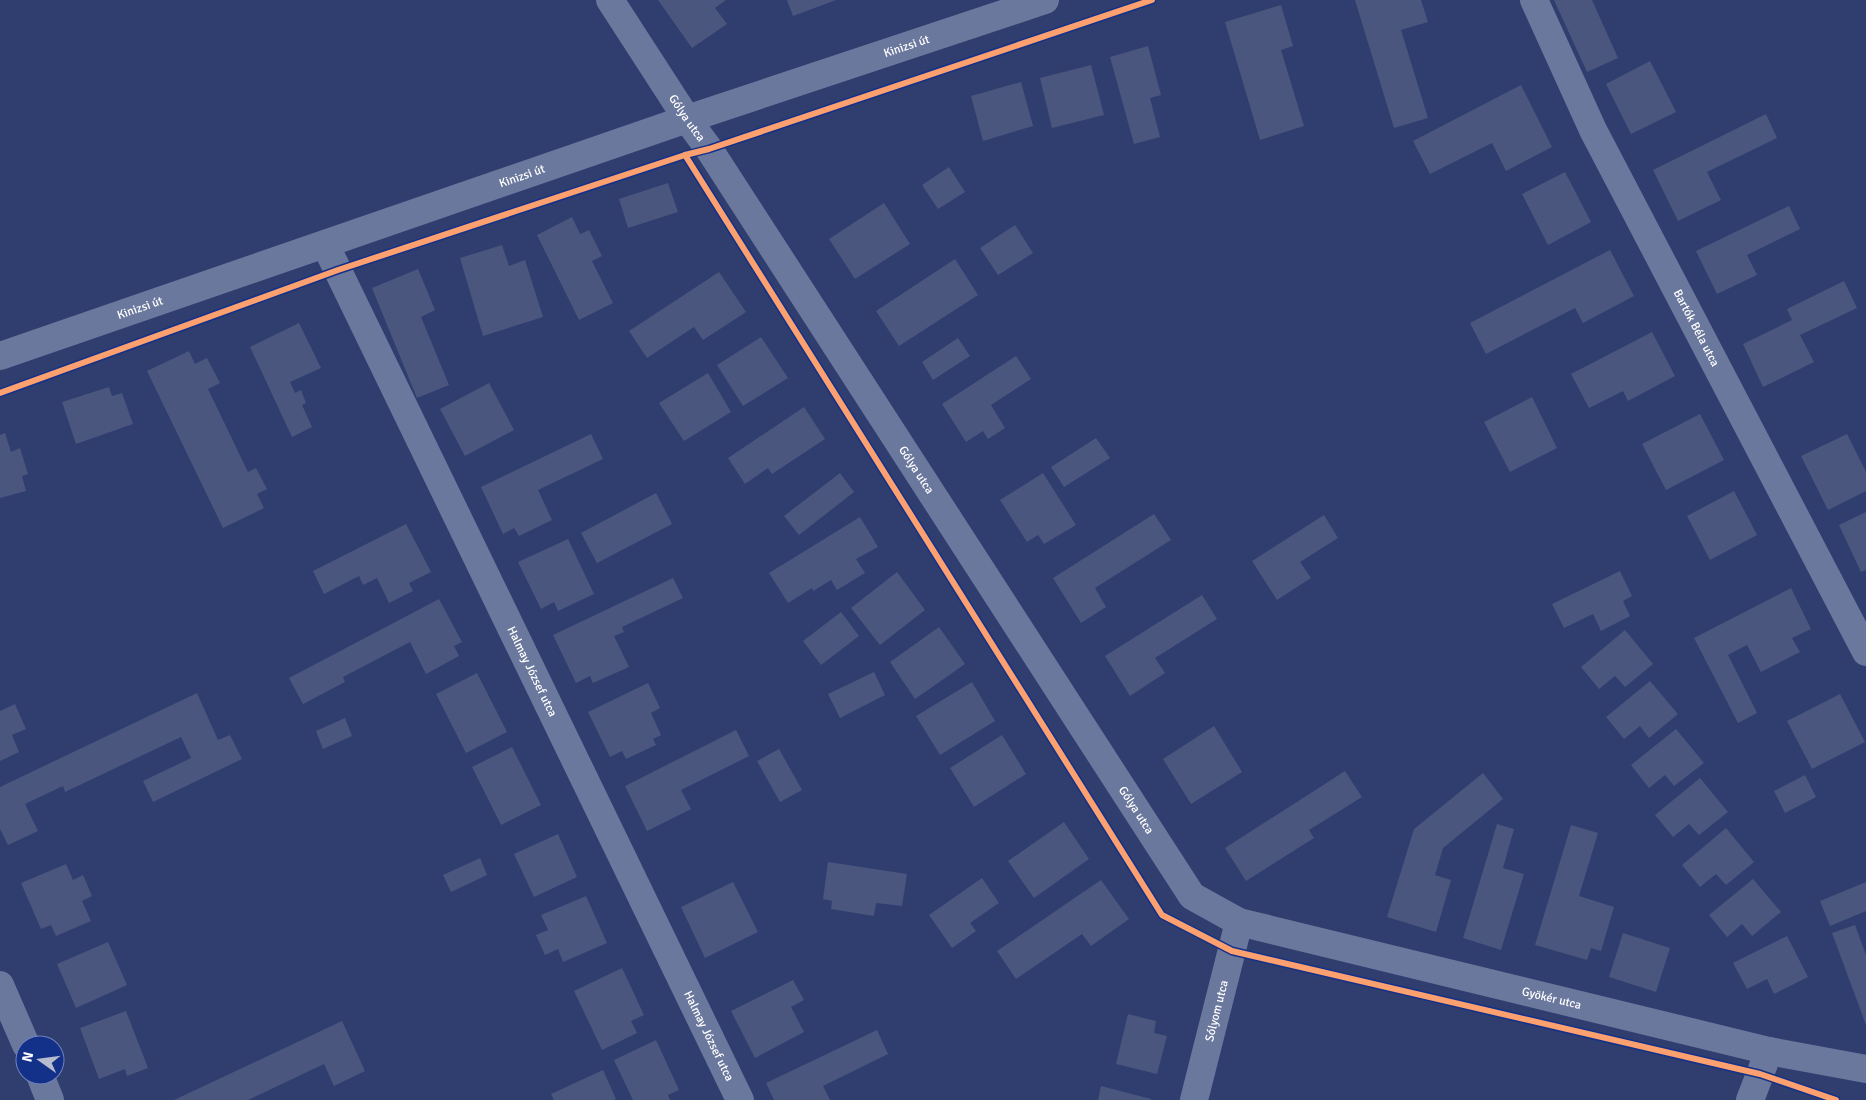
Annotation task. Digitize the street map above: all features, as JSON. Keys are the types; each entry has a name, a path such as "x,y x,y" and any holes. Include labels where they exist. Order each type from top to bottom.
{"street":[{"name":"Gólya utca","path":"610,0 687,119 709,149 1192,896 1239,922"},
{"name":"Kinizsi út","path":"0,356 687,119 1046,0"},
{"name":"Bartók Béla utca","path":"1534,0 1593,130 1866,652"},
{"name":"Halmay József utca","path":"325,244 740,1100"},
{"name":"Gyökér utca","path":"1239,922 1769,1051 1866,1069"},
{"name":"Sólyom utca","path":"1194,1100 1239,922"},
{"path":"0,985 22,1035"},
{"path":"1750,1100 1769,1051"},
{"path":"44,1085 50,1100"}],"building":[{"path":"658,0 726,0 715,8 727,24 692,48"},
{"path":"787,0 836,0 793,16"},
{"path":"1355,0 1421,0 1428,22 1401,30 1428,118 1394,128"},
{"path":"1554,0 1592,0 1618,58 1587,72"},
{"path":"1281,5 1293,46 1281,50 1304,126 1260,140 1225,22"},
{"path":"1148,46 1161,95 1150,98 1160,137 1134,144 1110,57"},
{"path":"1650,61 1676,112 1631,134 1606,84"},
{"path":"1091,65 1104,115 1052,128 1040,78"},
{"path":"1021,82 1033,126 983,141 971,96"},
{"path":"1521,85 1552,147 1506,171 1492,143 1430,174 1413,141"},
{"path":"1766,114 1777,138 1707,172 1721,200 1678,221 1653,170"},
{"path":"949,167 965,192 938,209 922,185"},
{"path":"1565,172 1591,222 1548,245 1522,194"},
{"path":"668,183 678,212 628,228 619,199"},
{"path":"884,203 910,244 855,279 829,239"},
{"path":"1789,206 1800,229 1747,255 1757,275 1717,294 1696,251"},
{"path":"572,217 580,234 589,230 602,256 592,261 613,303 579,320 537,235"},
{"path":"1015,225 1033,253 998,275 980,248"},
{"path":"502,245 509,266 525,260 543,317 483,336 460,258"},
{"path":"1610,250 1634,296 1583,323 1575,308 1486,354 1470,323"},
{"path":"955,259 978,295 899,346 876,311"},
{"path":"418,269 435,310 421,317 449,385 417,398 372,288"},
{"path":"719,272 746,312 703,340 694,327 647,358 629,331"},
{"path":"1844,281 1857,308 1800,335 1814,362 1763,387 1743,344 1792,320 1787,309"},
{"path":"299,323 321,368 290,382 295,393 301,390 306,403 302,405 312,427 292,437 250,347"},
{"path":"1652,332 1675,376 1628,401 1623,391 1589,408 1571,374"},
{"path":"761,337 788,378 743,406 717,365"},
{"path":"958,338 970,356 933,380 922,362"},
{"path":"189,351 195,364 207,358 220,383 208,389 248,472 256,468 267,489 257,494 264,508 223,528 147,371"},
{"path":"1016,356 1031,379 991,405 1005,428 988,439 983,431 966,442 942,404"},
{"path":"708,373 731,412 684,441 659,403"},
{"path":"489,383 514,430 465,456 440,409"},
{"path":"109,387 112,396 122,393 133,424 76,444 62,402"},
{"path":"1532,397 1557,448 1510,472 1484,422"},
{"path":"804,407 825,439 772,474 768,468 745,484 728,458"},
{"path":"1700,414 1724,460 1666,490 1642,444"},
{"path":"5,433 11,452 20,448 28,474 22,476 26,491 0,498 0,435"},
{"path":"591,434 603,459 538,490 552,520 519,536 514,528 503,534 481,487"},
{"path":"1847,434 1866,472 1866,491 1828,510 1801,456"},
{"path":"1096,438 1110,458 1064,487 1051,467"},
{"path":"840,473 854,492 799,535 784,516"},
{"path":"1043,473 1076,525 1044,544 1038,535 1027,542 1000,500"},
{"path":"1734,491 1757,535 1710,560 1687,516"},
{"path":"656,493 672,524 597,563 581,533"},
{"path":"1866,512 1866,570 1861,572 1839,525"},
{"path":"1154,514 1171,540 1095,588 1106,607 1081,623 1053,578"},
{"path":"1324,515 1338,538 1300,562 1311,578 1277,600 1252,561"},
{"path":"860,517 878,547 856,559 865,573 837,590 831,580 813,591 812,588 788,603 769,573"},
{"path":"406,524 431,572 409,583 413,591 389,603 377,578 363,585 359,576 324,594 313,571"},
{"path":"568,539 594,594 558,611 554,602 541,609 518,562"},
{"path":"1620,571 1632,596 1623,601 1630,616 1601,631 1593,614 1564,628 1552,604"},
{"path":"897,572 925,610 880,645 851,608"},
{"path":"673,578 683,598 622,627 624,632 614,636 629,667 593,683 590,676 576,683 553,635"},
{"path":"1791,588 1811,629 1792,638 1800,652 1761,672 1747,645 1728,655 1757,713 1738,723 1694,638"},
{"path":"1202,595 1217,619 1155,658 1165,673 1130,696 1105,656"},
{"path":"439,599 462,642 454,646 459,656 426,674 410,642 343,677 345,682 303,704 289,678"},
{"path":"841,612 859,636 821,665 803,641"},
{"path":"939,627 965,664 915,699 890,662"},
{"path":"1625,630 1653,664 1625,687 1615,676 1599,689 1581,667"},
{"path":"874,672 885,695 840,718 828,694"},
{"path":"477,673 507,732 466,753 436,694"},
{"path":"1650,681 1678,714 1649,738 1640,726 1624,739 1606,717"},
{"path":"972,682 995,721 940,755 916,716"},
{"path":"648,683 660,708 651,713 661,735 653,739 656,745 626,759 622,751 610,757 588,712"},
{"path":"197,693 218,740 230,735 242,759 153,802 143,781 191,758 181,737 65,792 63,786 25,804 38,831 8,845 0,829 0,787"},
{"path":"1840,694 1865,742 1812,769 1787,721"},
{"path":"15,704 26,729 12,735 19,752 0,761 0,711"},
{"path":"345,718 352,736 323,749 316,731"},
{"path":"1214,726 1242,772 1191,804 1163,759"},
{"path":"1676,729 1704,763 1674,786 1665,775 1649,788 1631,765"},
{"path":"736,730 749,756 681,790 691,809 647,831 625,786"},
{"path":"1002,735 1026,774 974,807 950,768"},
{"path":"512,747 541,805 501,825 472,767"},
{"path":"779,749 802,790 780,802 757,761"},
{"path":"1345,771 1362,797 1309,830 1314,838 1246,881 1225,848"},
{"path":"1483,773 1503,799 1443,848 1435,875 1451,880 1436,932 1387,917 1414,829"},
{"path":"1805,775 1816,797 1785,813 1774,791"},
{"path":"1700,778 1728,812 1699,835 1689,824 1673,837 1655,815"},
{"path":"1064,822 1089,859 1034,898 1008,861"},
{"path":"1497,824 1514,829 1503,868 1524,874 1501,950 1463,938"},
{"path":"1571,825 1598,833 1579,896 1614,907 1601,951 1591,948 1587,960 1535,945"},
{"path":"1726,828 1754,862 1726,885 1716,874 1700,887 1682,865"},
{"path":"558,834 577,877 534,897 514,854"},
{"path":"480,858 487,875 451,892 443,875"},
{"path":"828,862 907,874 902,906 876,903 874,916 831,909 832,901 823,899"},
{"path":"66,864 73,880 83,875 92,896 82,901 91,921 56,936 51,925 41,929 21,883"},
{"path":"982,878 999,903 970,923 976,931 952,948 929,915"},
{"path":"1753,879 1781,912 1752,936 1742,924 1727,937 1709,915"},
{"path":"1101,880 1129,919 1091,946 1082,934 1016,979 997,951"},
{"path":"733,882 758,932 705,958 681,907"},
{"path":"1866,882 1866,911 1830,926 1820,901"},
{"path":"586,896 607,943 563,962 558,949 545,955 536,935 548,930 541,915"},
{"path":"1855,925 1866,955 1866,1025 1832,933"},
{"path":"1623,933 1670,948 1656,992 1609,977"},
{"path":"1787,936 1808,977 1774,994 1767,979 1747,989 1733,963"},
{"path":"108,942 127,985 76,1008 57,964"},
{"path":"622,968 644,1015 631,1021 637,1033 602,1050 574,991"},
{"path":"793,980 804,1000 791,1007 804,1032 755,1058 731,1011"},
{"path":"126,1011 148,1068 127,1076 125,1069 99,1079 80,1028"},
{"path":"1128,1014 1156,1021 1154,1033 1167,1036 1157,1074 1116,1064"},
{"path":"342,1021 365,1071 334,1086 324,1064 248,1100 174,1100"},
{"path":"877,1030 888,1054 823,1086 830,1100 774,1100 766,1083"},
{"path":"656,1040 679,1090 668,1095 670,1100 633,1100 614,1060"},
{"path":"603,1070 616,1099 554,1100 551,1094"},
{"path":"1101,1086 1151,1099 1151,1100 1098,1100"}],"cycle path":[{"path":"0,393 338,270 685,155 709,149 1152,0"},
{"path":"685,155 1162,915 1232,951 1760,1074 1836,1100"}]}
